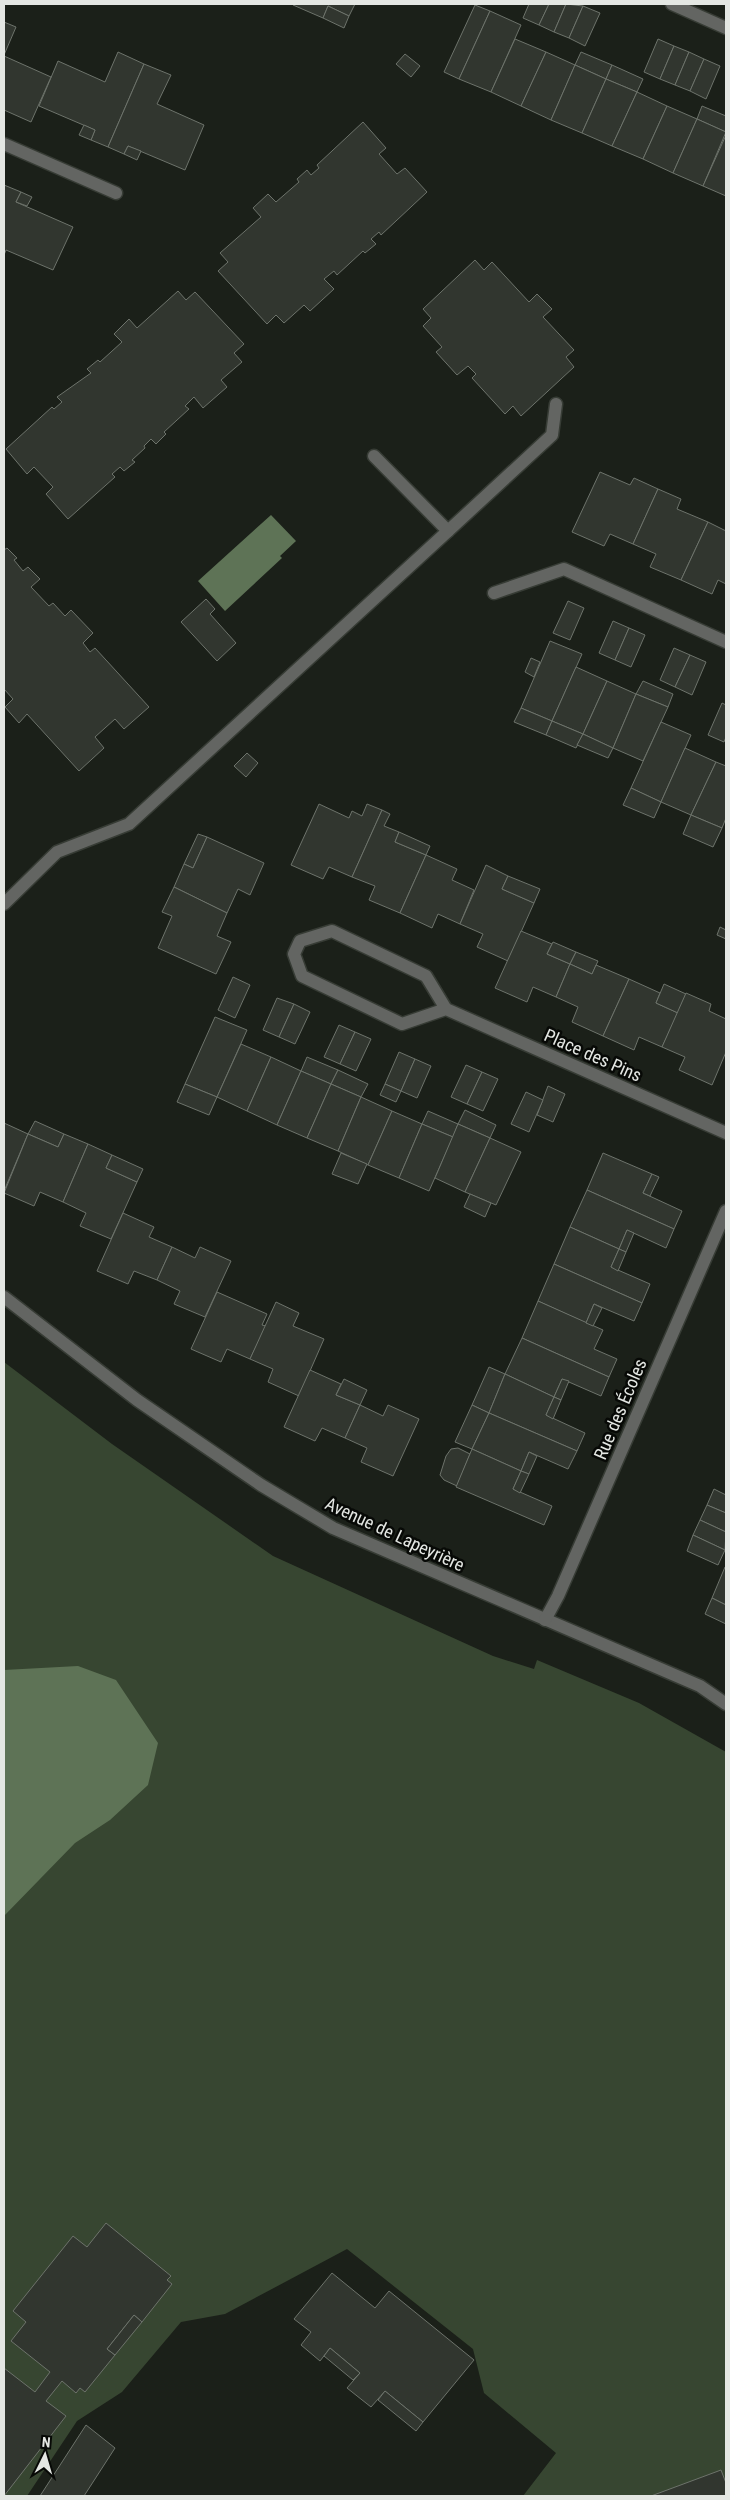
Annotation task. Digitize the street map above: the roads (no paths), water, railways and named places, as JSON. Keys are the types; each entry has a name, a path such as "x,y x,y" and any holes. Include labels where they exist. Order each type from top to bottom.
{"street":[{"path":"672,4 726,28"},
{"path":"4,144 116,193"},
{"path":"4,904 57,852 129,824 552,435 556,404"},
{"path":"374,456 448,531"},
{"path":"494,593 564,569 726,642"},
{"path":"332,930 426,976 446,1009 402,1024 302,976 294,954 300,941 332,930"},
{"name":"Place des Pins","path":"446,1009 726,1133"},
{"name":"Rue des Écoles","path":"545,1620 558,1596 726,1211"},
{"name":"Avenue de Lapeyrière","path":"4,1297 138,1400 261,1485 317,1519 333,1528 700,1686 726,1704"}]}
